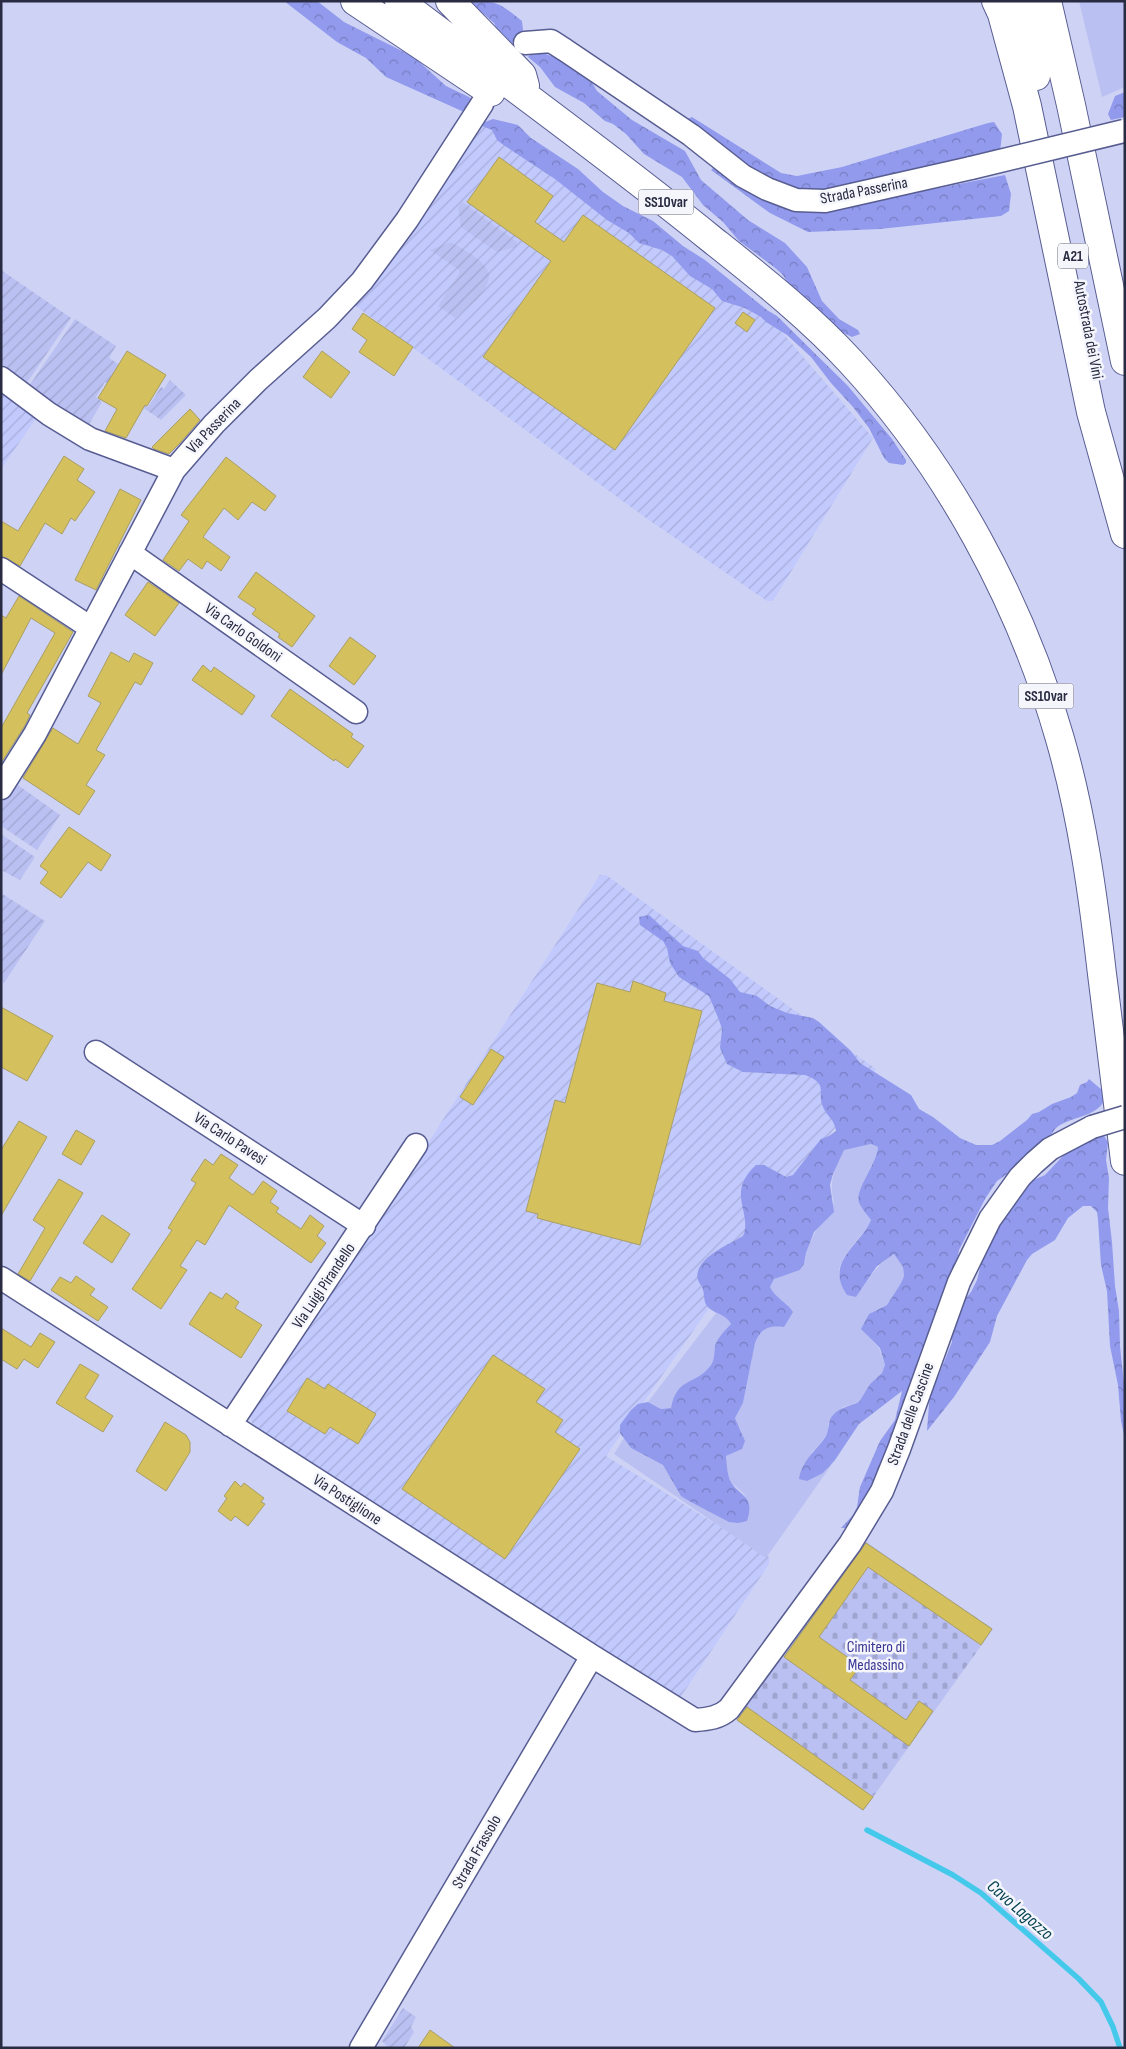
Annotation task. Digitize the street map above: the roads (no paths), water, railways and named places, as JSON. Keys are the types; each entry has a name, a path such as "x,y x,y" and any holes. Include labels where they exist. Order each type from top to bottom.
{"highway":[{"path":"355,1 510,104 532,101 522,74 450,1"},
{"name":"SS10var","path":"399,1 673,208 792,304 844,355 892,409 934,468 986,555 1014,610 1033,655 1060,739 1083,839 1096,922 1125,1161"},
{"path":"996,1 1002,14 1028,106 1091,412 1125,534"},
{"name":"Autostrada dei Vini","path":"1021,1 1125,512"},
{"name":"Autostrada dei Vini","path":"1047,1 1125,361"}],"street":[{"name":"Strada Passerina","path":"524,43 551,41 691,135 743,176 767,189 796,200 825,201 972,168 1124,130"},
{"name":"Via Passerina","path":"1,788 35,734 174,470 214,424 258,380 327,318 362,281 408,220 482,104"},
{"path":"1,378 49,414 90,439 174,470"},
{"name":"Via Carlo Goldoni","path":"130,553 356,712"},
{"path":"1,569 90,628"},
{"name":"Via Carlo Pavesi","path":"96,1052 364,1226"},
{"name":"Strada delle Cascine","path":"695,1720 711,1718 723,1714 729,1709 850,1544 869,1514 882,1491 899,1449 959,1282 973,1251 1002,1200 1020,1177 1050,1149 1092,1126 1125,1117"},
{"name":"Via Luigi Pirandello","path":"230,1425 416,1146"},
{"name":"Via Postiglione","path":"1,1278 695,1720"},
{"name":"Strada Frassolo","path":"361,2048 592,1656"}],"waterway":[{"name":"Cavo Lagozzo","path":"867,1830 953,1875 981,1893 1079,1979 1101,2002 1113,2027 1120,2048"}],"park label":[{"name":"Cimitero di Medassino","path":"876,1656"}]}
